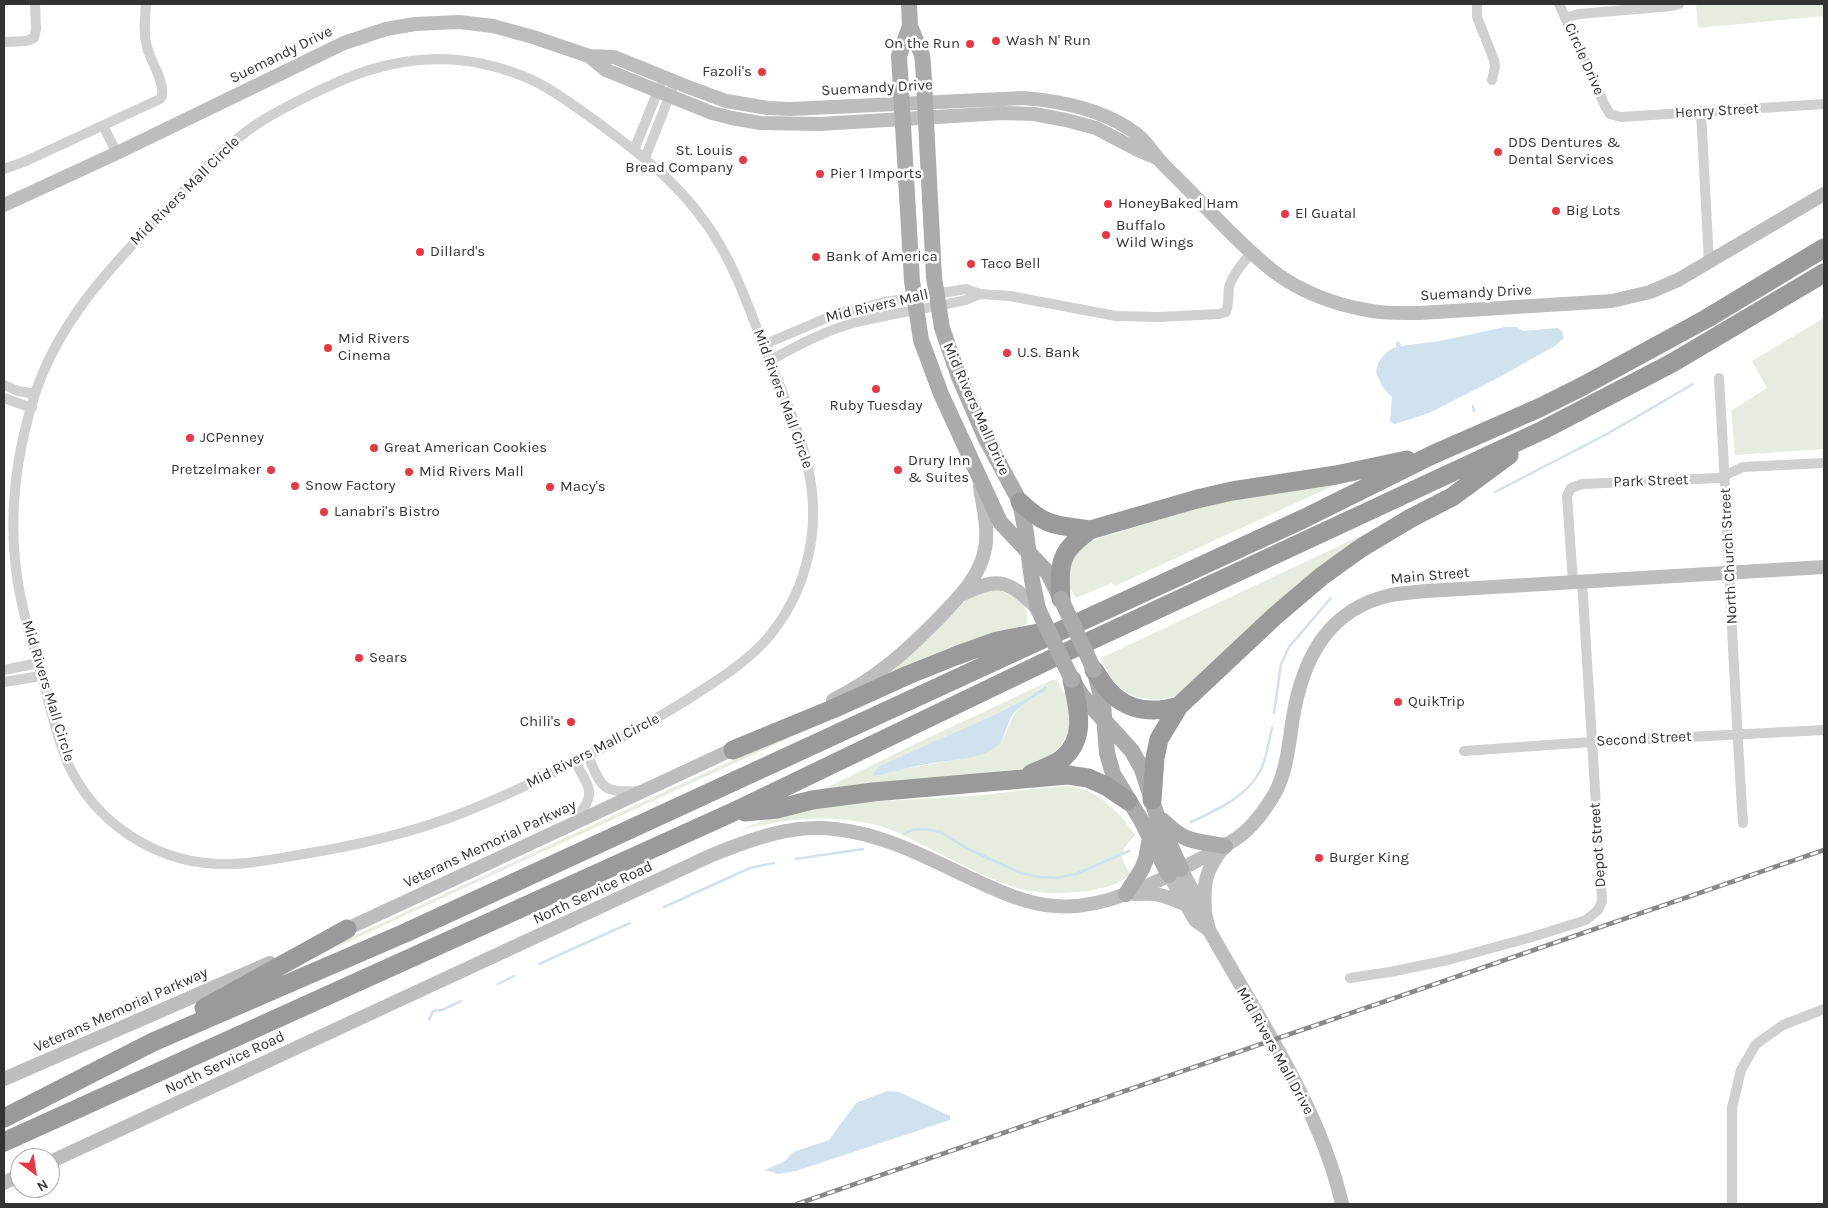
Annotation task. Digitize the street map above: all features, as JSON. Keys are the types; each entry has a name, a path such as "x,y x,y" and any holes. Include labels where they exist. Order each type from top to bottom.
{"highway":[{"path":"4,1118 153,1042 405,933 1303,518 1432,455 1539,408 1590,383 1698,324 1824,248"},
{"path":"4,1142 731,813 1051,659 1543,430 1672,363 1824,273"},
{"path":"1154,808 1155,758 1159,739 1179,706 1275,616 1322,576 1361,548 1411,518 1452,497 1543,430"},
{"path":"1061,599 1060,572 1062,557 1075,540 1090,530 1232,491 1362,470 1432,455"},
{"path":"1020,502 1032,513 1058,527 1090,530"},
{"path":"732,750 836,708 908,675 989,644 1068,627"},
{"path":"1094,670 1110,692 1123,703 1136,708 1156,711 1179,706"},
{"path":"1023,778 1062,759 1072,746 1079,728 1080,719 1072,680"},
{"path":"731,813 777,808 812,800 873,792 1068,775 1088,778 1106,786 1128,801"},
{"path":"153,1042 182,1021 348,929"}],"main road":[{"name":"Mid Rivers Mall Drive","path":"909,4 910,26 922,55 934,276 942,328 959,377 986,439 1020,502 1026,527 1032,580 1038,610 1072,680 1083,697 1132,751 1142,769 1175,872"},
{"name":"Mid Rivers Mall Drive","path":"910,26 899,56 915,304 921,340 930,366 978,477 1000,522 1048,573 1061,599 1094,670 1100,688 1107,753 1113,774 1150,838 1175,872"},
{"path":"1154,808 1183,838 1225,846"},
{"path":"1126,894 1142,869 1150,838"}],"street":[{"path":"4,42 26,41 34,38 36,29 35,4"},
{"path":"4,170 156,102 162,96 162,85 146,45 146,4"},
{"path":"1477,4 1477,17 1494,60 1495,67 1492,80"},
{"name":"Circle Drive","path":"1559,4 1610,114"},
{"path":"1565,18 1579,14 1679,4"},
{"name":"Suemandy Drive","path":"4,205 117,153 344,43 401,26 438,22 460,22 493,26 533,36 589,56 614,57 726,101 768,108 902,111 926,110 1024,98 1054,101 1087,109 1123,125 1146,141 1157,158 1252,252 1275,272 1319,296 1367,310 1396,313 1513,308 1612,301 1650,292 1678,280 1709,263 1824,194"},
{"name":"Suemandy Drive","path":"589,56 606,70 712,113 760,122 820,124 902,111"},
{"name":"Mid Rivers Mall Circle","path":"454,59 493,66 544,86 634,150 667,177 688,199 716,237 736,275 803,447 812,480 814,510 812,540 808,561 800,584 777,625 764,641 737,666 661,716 588,756 486,804 400,834 364,843 248,863 209,864 182,859 143,844 116,826 99,809 78,782 68,764 57,732 22,606 14,538 14,490 23,438 35,394 52,356 81,304 124,252 238,138 278,110 355,74 408,60 454,59"},
{"path":"644,158 669,80"},
{"path":"634,150 664,94"},
{"name":"Henry Street","path":"1610,114 1620,117 1824,104"},
{"path":"1701,111 1709,263"},
{"path":"104,126 117,153"},
{"name":"Mid Rivers Mall","path":"769,361 803,342 860,321 915,304 938,299 966,300 980,294 1010,296 1116,316 1159,317 1219,314 1226,312 1233,277 1252,252"},
{"name":"Mid Rivers Mall","path":"763,345 836,314 861,307 915,304"},
{"name":"North Church Street","path":"1719,378 1730,573 1736,734 1743,823"},
{"path":"4,385 18,391 35,394"},
{"path":"4,398 32,408"},
{"name":"Park Street","path":"1578,582 1567,496 1571,488 1582,484 1719,478 1743,467 1824,462"},
{"name":"Veterans Memorial Parkway","path":"4,1079 348,929 732,750 835,700 868,680 899,657 963,594 977,572 985,549 986,531 978,477"},
{"name":"Main Street","path":"1175,872 1225,846 1247,830 1275,794 1286,761 1298,692 1305,667 1326,634 1345,616 1369,602 1392,595 1427,591 1824,567"},
{"name":"Depot Street","path":"1350,978 1448,960 1532,937 1586,920 1598,910 1602,901 1578,582"},
{"name":"Veterans Memorial Parkway","path":"963,594 980,585 1006,584 1022,594 1038,610"},
{"path":"4,670 38,663"},
{"path":"4,682 41,676"},
{"name":"Second Street","path":"1464,751 1591,742 1824,730"},
{"path":"588,756 601,783 608,789 619,792 645,791"},
{"path":"572,824 588,804 590,790 575,762"},
{"name":"North Service Road","path":"60,1157 712,855 750,839 776,832 805,828 833,829 864,834 929,858 992,888 1027,901 1056,906 1095,903 1126,894 1175,872"},
{"path":"1205,913 1204,888 1206,876 1212,863 1225,846"},
{"name":"Mid Rivers Mall Drive","path":"1175,872 1186,906 1195,920 1208,930"},
{"name":"Mid Rivers Mall Drive","path":"1175,872 1205,913 1208,930 1293,1079 1312,1117 1342,1204"},
{"path":"1126,894 1152,893 1163,895 1186,906"},
{"path":"1732,1204 1732,1108 1741,1070 1756,1044 1783,1025 1824,1009"},
{"path":"4,1069 31,1067"}],"shaded area":[{"path":"1696,4 1824,4 1824,16 1698,28"},
{"path":"1824,318 1824,449 1735,455 1731,411 1767,388 1752,361"},
{"path":"1348,479 1115,586 1112,583 1076,598 1070,588 1067,587 1065,572 1083,543 1191,510 1243,497"},
{"path":"1373,530 1182,693 1164,699 1137,697 1121,688 1108,673 1101,658"},
{"path":"990,589 1005,592 1018,599 1025,609 1027,624 884,677 924,643 969,597"},
{"path":"919,678 302,963 313,955 832,714"},
{"path":"1052,680 1057,680 1064,693 1066,692 1070,716 1067,735 1058,749 1027,768 824,791 824,789","holes":["1045,685 1047,686 1043,692 1018,710 1011,720 1002,741 991,750 977,756 897,770 876,776 899,758 996,714 1028,698"]},
{"path":"1068,786 1079,788 1098,797 1122,817 1135,835 1126,845 1122,854 1124,863 1131,874 1119,882 1099,889 1078,892 1047,893 1029,891 1001,883 893,830 846,820 792,820 738,831 764,821 818,807 972,796"}],"water":[{"path":"1505,327 1517,327 1523,331 1558,328 1562,331 1564,338 1555,346 1492,381 1429,413 1395,424 1390,421 1392,397 1383,388 1376,372 1380,360 1385,354 1396,347 1396,342 1399,341 1401,346 1440,341"},
{"path":"1046,685 1045,691 1014,713 1002,740 989,751 969,758 874,775 874,772 880,766 996,714 1028,698"},
{"path":"887,1091 899,1092 950,1116 950,1120 796,1171 778,1174 765,1170 785,1161 793,1152 829,1140 856,1103"}],"waterway":[{"path":"1495,492 1607,434 1693,384"},
{"path":"1473,406 1474,411"},
{"path":"1274,713 1281,664 1289,647 1330,599"},
{"path":"1191,822 1229,802 1253,782 1264,763 1272,728"},
{"path":"904,834 912,830 924,829 941,832 966,848 1021,873 1040,877 1056,878 1076,874 1129,851"},
{"path":"796,859 863,849"},
{"path":"664,907 750,868 774,863"},
{"path":"539,964 630,923"},
{"path":"498,984 514,976"},
{"path":"429,1020 433,1011 442,1010 461,1001"}],"railway":[{"path":"797,1204 1824,850"}],"place":[{"name":"Wash N' Run","path":"996,41"},
{"name":"On the Run","path":"970,44"},
{"name":"Fazoli's","path":"762,72"},
{"name":"DDS Dentures & Dental Services","path":"1498,152"},
{"name":"St. Louis Bread Company","path":"743,160"},
{"name":"Pier 1 Imports","path":"820,174"},
{"name":"HoneyBaked Ham","path":"1108,204"},
{"name":"Big Lots","path":"1556,211"},
{"name":"El Guatal","path":"1285,214"},
{"name":"Buffalo Wild Wings","path":"1106,235"},
{"name":"Dillard's","path":"420,252"},
{"name":"Bank of America","path":"816,257"},
{"name":"Taco Bell","path":"971,264"},
{"name":"Mid Rivers Cinema","path":"328,348"},
{"name":"U.S. Bank","path":"1007,353"},
{"name":"Ruby Tuesday","path":"876,389"},
{"name":"JCPenney","path":"190,438"},
{"name":"Great American Cookies","path":"374,448"},
{"name":"Pretzelmaker","path":"271,470"},
{"name":"Drury Inn & Suites","path":"898,470"},
{"name":"Mid Rivers Mall","path":"409,472"},
{"name":"Snow Factory","path":"295,486"},
{"name":"Macy's","path":"550,487"},
{"name":"Lanabri's Bistro","path":"324,512"},
{"name":"Sears","path":"359,658"},
{"name":"QuikTrip","path":"1398,702"},
{"name":"Chili's","path":"571,722"},
{"name":"Burger King","path":"1319,858"}]}
